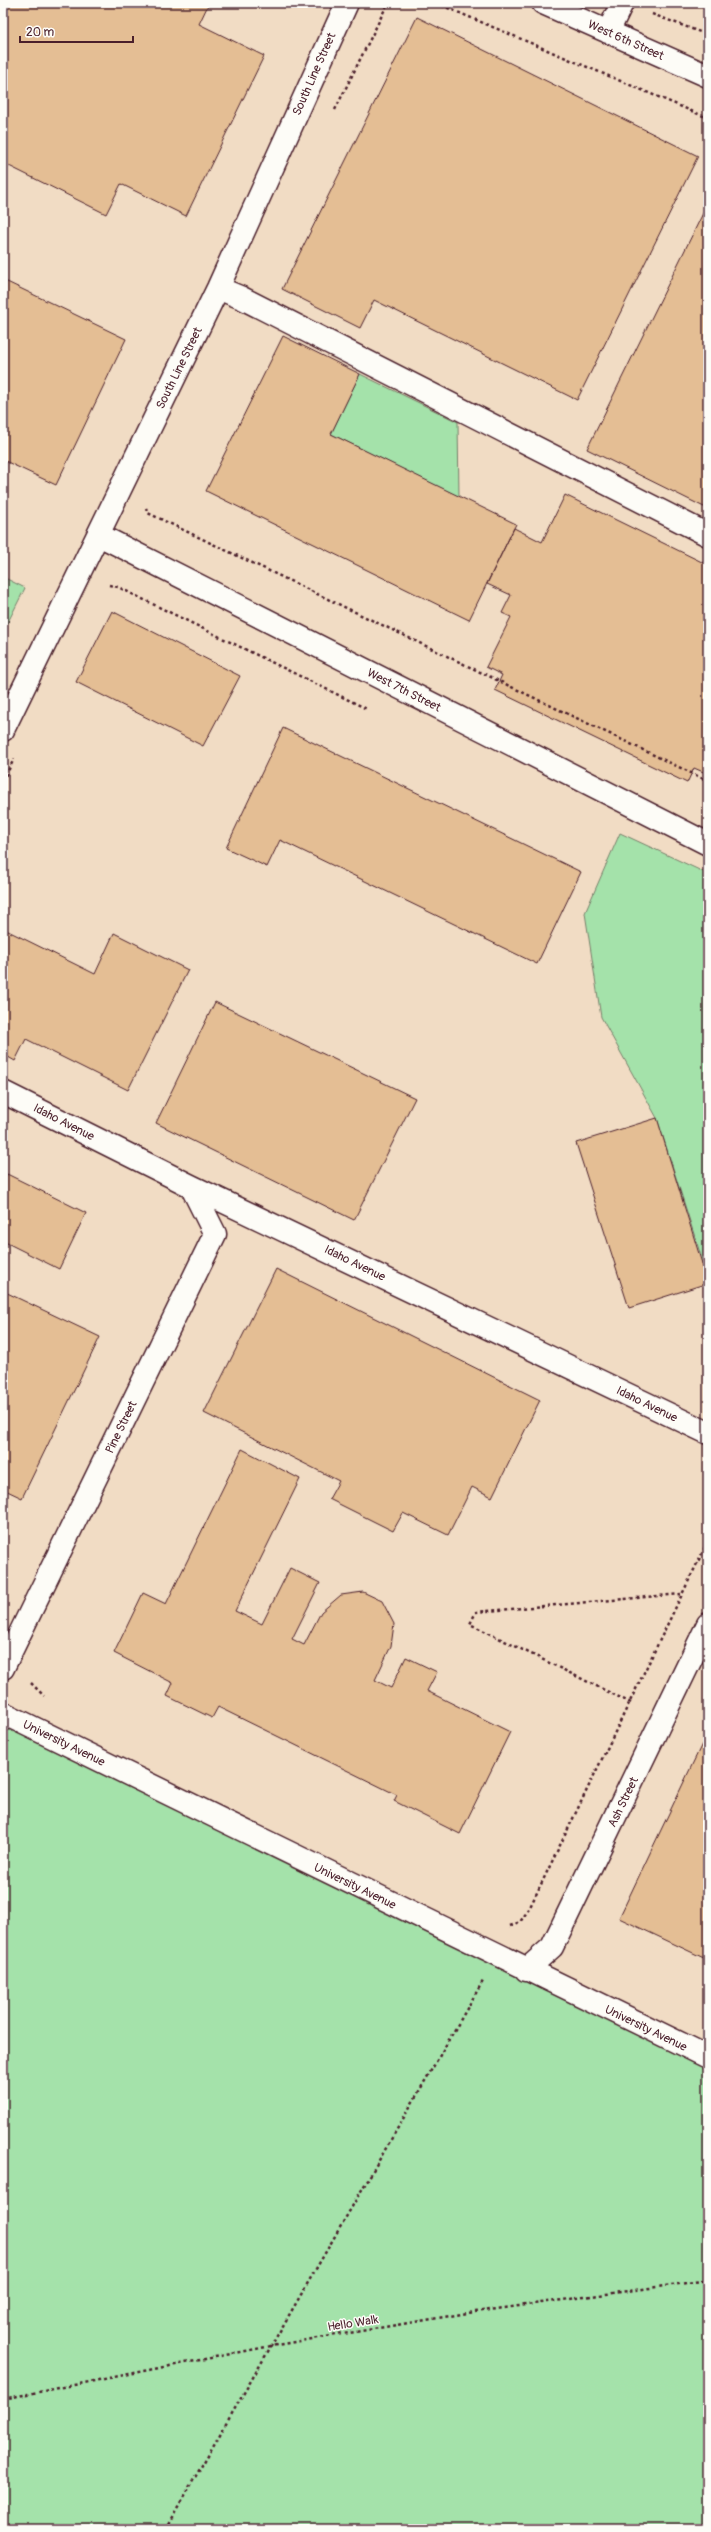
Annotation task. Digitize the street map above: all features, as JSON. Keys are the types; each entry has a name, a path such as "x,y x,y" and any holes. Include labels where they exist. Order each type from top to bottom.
{"street":[{"name":"South Line Street","path":"3,730 218,288 347,3"},
{"name":"West 6th Street","path":"543,3 708,76"},
{"path":"608,32 622,3"},
{"path":"218,288 242,298 708,535"},
{"name":"West 7th Street","path":"99,535 708,844"},
{"name":"Idaho Avenue","path":"3,1092 191,1186 708,1433"},
{"name":"Pine Street","path":"3,1668 215,1234 191,1186"},
{"name":"Ash Street","path":"526,1970 552,1947 708,1624"},
{"name":"University Avenue","path":"3,1713 497,1956 708,2057"}],"path":[{"path":"333,115 388,3"},
{"path":"436,3 708,118"},
{"path":"645,11 708,35"},
{"path":"146,506 148,513 708,781"},
{"path":"106,584 118,587 374,712"},
{"path":"3,782 17,753"},
{"path":"503,1924 508,1926 520,1922 529,1909 631,1703 681,1594 708,1541"},
{"path":"631,1703 470,1624 476,1612 681,1594"},
{"path":"30,1680 31,1686 45,1697"},
{"path":"164,2529 272,2346 497,1956"},
{"name":"Hello Walk","path":"3,2399 272,2346 468,2314 708,2280"}],"shaded area":[{"path":"3,3 708,3 708,2529 3,2529"}],"green space":[{"path":"360,374 458,422 459,497 331,434"},
{"path":"3,577 25,588 3,632"},
{"path":"620,833 708,874 708,1278 657,1118 601,1017 585,913"},
{"path":"3,1713 708,2057 708,2529 3,2529"}],"building":[{"path":"3,3 209,3 199,24 264,56 186,216 121,184 106,214 3,163"},
{"path":"417,17 698,156 577,400 374,300 360,328 282,289"},
{"path":"708,203 708,509 587,449"},
{"path":"3,280 126,339 56,485 3,460"},
{"path":"283,336 360,374 331,434 516,524 469,620 206,491"},
{"path":"565,495 708,565 708,774 694,768 687,783 495,690 502,675 486,667 511,617 502,613 511,595 487,584 514,528 542,542"},
{"path":"112,611 240,676 203,746 76,682"},
{"path":"283,728 581,872 537,964 280,840 267,867 226,848"},
{"path":"6,930 95,974 114,933 188,970 128,1090 26,1039 15,1061 3,1054 3,937"},
{"path":"215,1002 415,1098 354,1220 156,1123"},
{"path":"657,1118 708,1283 629,1308 576,1143"},
{"path":"7,1174 86,1213 59,1269 3,1241 3,1182"},
{"path":"276,1269 540,1400 492,1497 472,1487 448,1535 403,1513 393,1531 329,1499 339,1481 204,1413"},
{"path":"3,1291 100,1337 22,1498 3,1489"},
{"path":"242,1449 300,1479 235,1611 262,1624 290,1568 320,1583 292,1639 304,1645 321,1612 341,1595 363,1592 382,1601 394,1624 391,1646 375,1680 391,1688 406,1657 437,1672 427,1691 510,1732 460,1834 394,1801 397,1795 218,1707 212,1718 167,1696 173,1683 114,1653 143,1593 166,1604"},
{"path":"702,1744 708,1747 708,1960 619,1918"}]}
